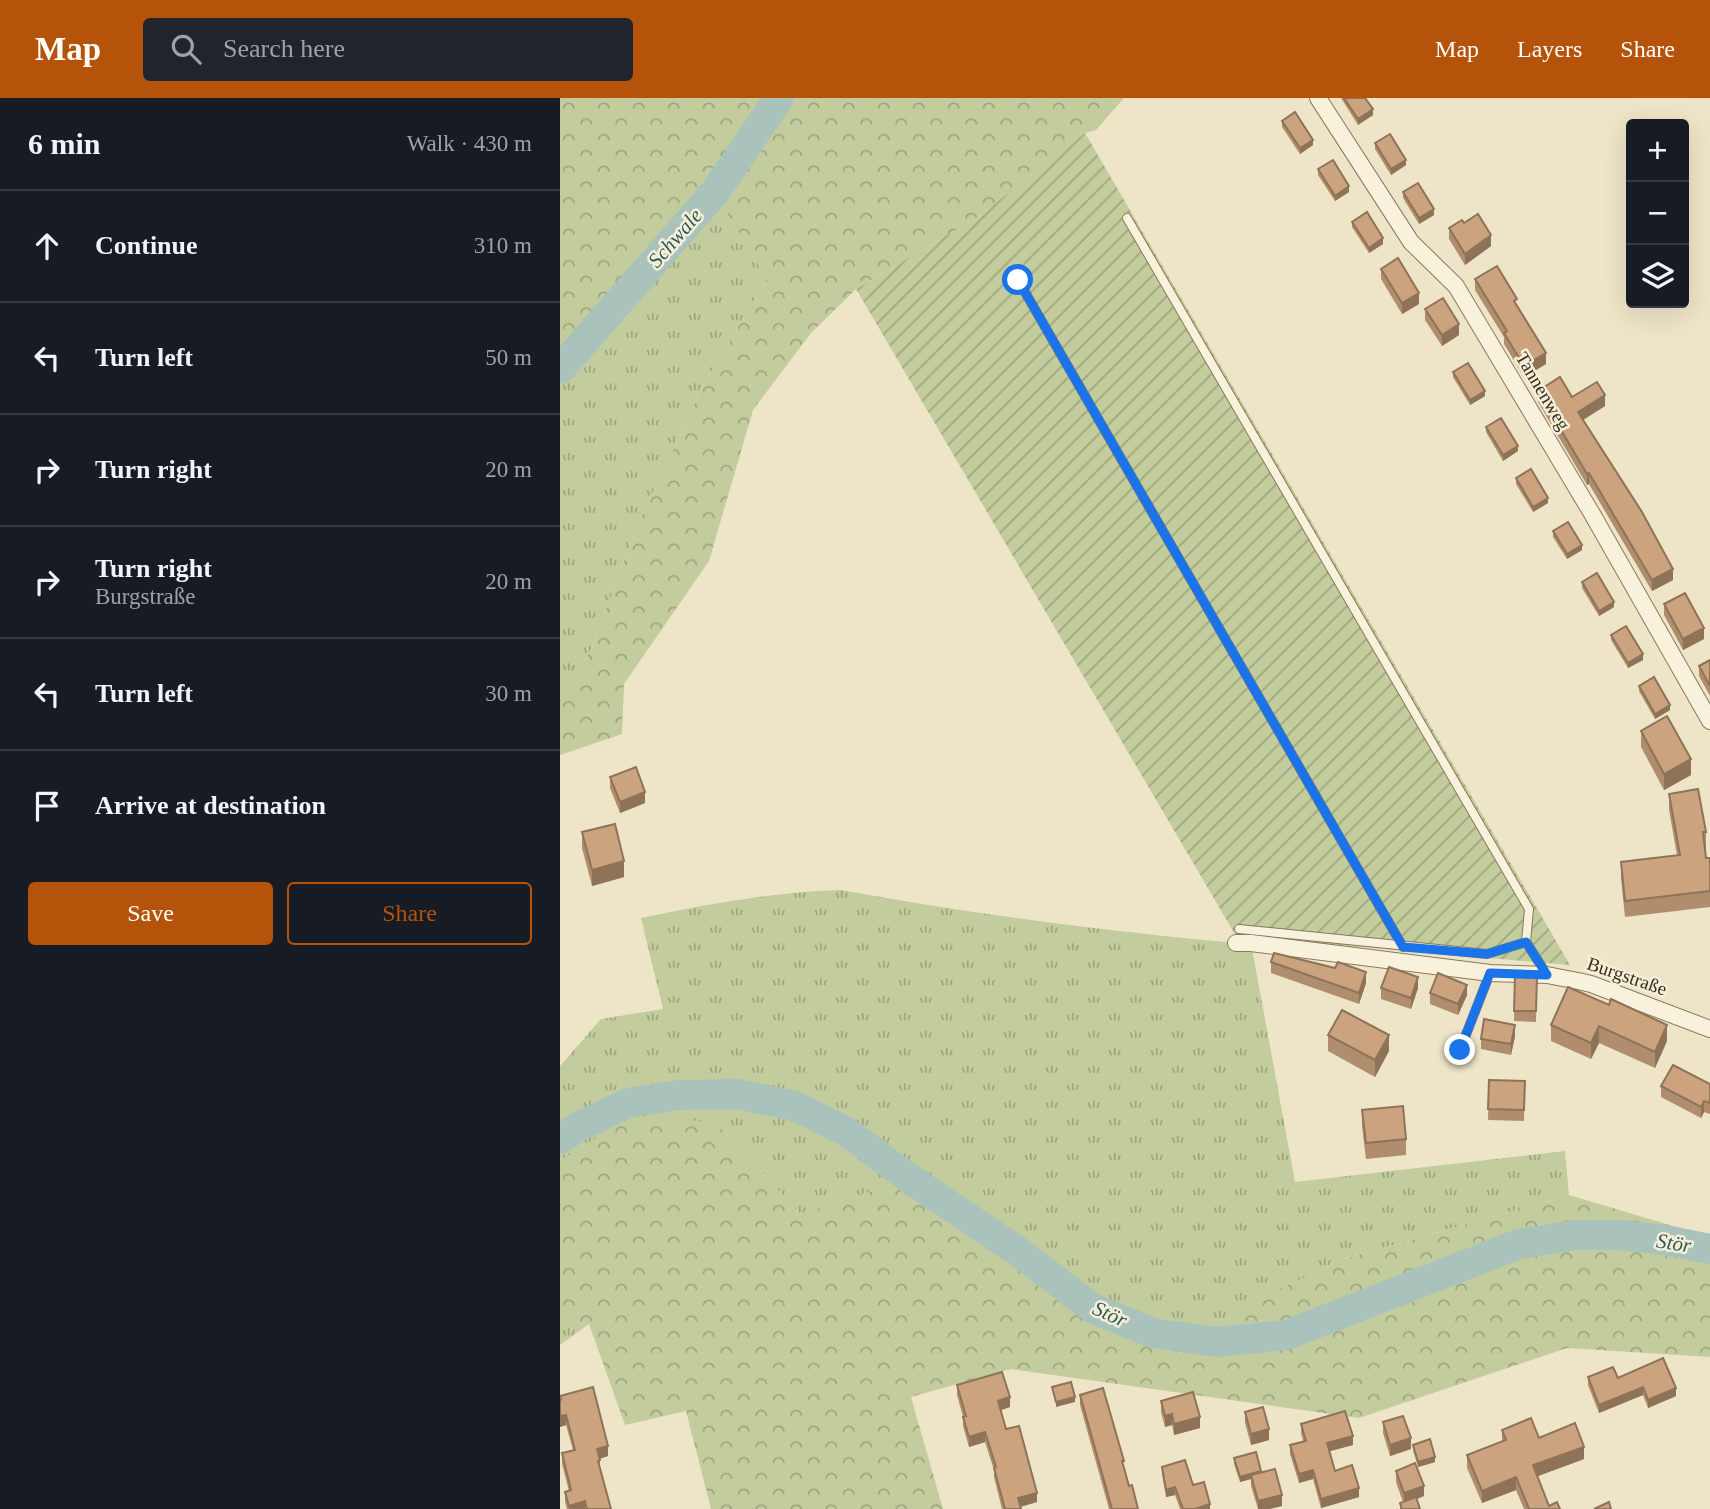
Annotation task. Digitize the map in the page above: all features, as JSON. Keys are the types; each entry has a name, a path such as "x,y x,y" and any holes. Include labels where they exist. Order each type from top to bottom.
{"street":[{"name":"Tannenweg","path":"1318,98 1411,242 1457,286 1598,523 1710,722"},
{"name":"Burgstraße","path":"1237,936 1251,943 1490,973 1547,975 1591,984 1710,1029"}],"lane":[{"path":"1127,218 1529,909 1526,942 1547,975"},
{"path":"1018,280 1403,947"},
{"path":"1237,936 1487,954 1526,942"},
{"path":"1460,1050 1490,973"}],"green space":[{"path":"560,98 1124,98 1096,130 1085,133 976,218 856,289 811,333 753,410 709,561 624,684 622,734 560,755 560,689 573,681 593,646 636,528 705,382 767,279 715,193 560,369"},
{"path":"1085,133 1570,965 1236,936 856,289 976,218"},
{"path":"715,192 767,279 705,382 636,528 593,646 573,681 560,689 560,366"},
{"path":"841,890 1038,921 1251,943 1295,1182 1565,1151 1569,1195 1340,1260 1216,1342 1153,1333 1092,1308 1016,1250 910,1179 800,1214 717,1124 560,1160 560,1066 601,1019 663,1009 641,918 790,893"},
{"path":"639,1112 717,1124 800,1214 910,1179 1092,1308 1153,1333 1216,1342 1229,1314 1340,1260 1569,1195 1710,1237 1710,1357 1567,1348 1359,1418 1011,1369 911,1397 943,1509 711,1509 686,1411 625,1425 589,1324 560,1318 560,1160"},
{"path":"560,1318 589,1324 560,1345"}],"building":[{"path":"1344,98 1365,98 1373,109 1358,119"},
{"path":"1295,112 1313,140 1300,148 1282,121"},
{"path":"1390,134 1406,160 1391,169 1375,143"},
{"path":"1333,160 1349,186 1335,196 1318,169"},
{"path":"1418,183 1434,209 1419,218 1403,192"},
{"path":"1367,212 1383,238 1369,248 1352,222"},
{"path":"1478,214 1491,235 1465,254 1449,228"},
{"path":"1398,258 1419,293 1402,303 1381,269"},
{"path":"1497,266 1517,299 1514,301 1546,353 1524,366 1504,333 1507,331 1475,279"},
{"path":"1443,298 1459,324 1442,335 1425,309"},
{"path":"1468,363 1485,391 1470,400 1453,372"},
{"path":"1560,377 1572,397 1597,382 1605,395 1578,412 1642,512 1673,569 1652,580 1538,391"},
{"path":"1501,418 1518,446 1503,455 1486,427"},
{"path":"1531,469 1548,498 1533,507 1516,478"},
{"path":"1568,522 1582,545 1567,554 1553,531"},
{"path":"1597,573 1614,602 1599,611 1582,582"},
{"path":"1685,593 1704,628 1683,639 1664,604"},
{"path":"1626,626 1643,654 1628,663 1611,635"},
{"path":"1710,660 1710,686 1699,666"},
{"path":"1654,677 1670,705 1655,714 1639,686"},
{"path":"1667,716 1691,759 1664,774 1641,731"},
{"path":"636,767 645,792 620,802 610,777"},
{"path":"1698,789 1706,832 1703,832 1706,858 1710,858 1710,891 1625,901 1621,862 1680,855 1669,794"},
{"path":"615,824 624,861 592,870 582,832"},
{"path":"1274,953 1335,968 1338,962 1366,972 1359,993 1271,962"},
{"path":"1389,967 1418,977 1411,998 1381,988"},
{"path":"1438,973 1467,985 1458,1004 1430,993"},
{"path":"1515,975 1537,976 1536,1011 1514,1011"},
{"path":"1568,987 1609,1005 1611,999 1667,1025 1655,1052 1599,1026 1591,1043 1551,1025"},
{"path":"1342,1010 1389,1035 1375,1060 1328,1035"},
{"path":"1484,1019 1515,1025 1511,1044 1481,1039"},
{"path":"1673,1065 1710,1084 1710,1103 1704,1101 1701,1107 1661,1086"},
{"path":"1489,1080 1525,1081 1524,1110 1488,1109"},
{"path":"1403,1106 1406,1139 1366,1143 1362,1110"},
{"path":"1663,1358 1676,1388 1648,1400 1643,1387 1599,1405 1588,1377 1613,1367 1618,1378"},
{"path":"1002,1372 1010,1397 998,1401 1006,1429 1019,1426 1037,1493 1018,1498 1021,1509 1005,1509 985,1432 969,1437 957,1385"},
{"path":"1071,1382 1075,1397 1056,1402 1052,1387"},
{"path":"593,1387 608,1446 597,1449 611,1509 587,1509 585,1501 569,1506 565,1492 571,1490 562,1453 575,1450 566,1415 560,1416 560,1396"},
{"path":"1103,1388 1129,1486 1132,1485 1138,1509 1112,1509 1080,1395"},
{"path":"1193,1392 1200,1417 1174,1424 1172,1414 1165,1416 1161,1401"},
{"path":"1263,1407 1269,1429 1251,1434 1245,1412"},
{"path":"1345,1411 1353,1436 1327,1443 1335,1471 1352,1465 1359,1488 1321,1499 1313,1470 1299,1474 1290,1445 1306,1441 1301,1424"},
{"path":"1403,1416 1411,1438 1390,1445 1383,1422"},
{"path":"1531,1418 1539,1438 1575,1423 1584,1447 1533,1465 1549,1506 1557,1502 1560,1509 1529,1509 1516,1477 1482,1491 1467,1455 1506,1440 1502,1430"},
{"path":"1430,1439 1435,1457 1418,1462 1413,1445"},
{"path":"1256,1452 1261,1471 1240,1477 1234,1458"},
{"path":"1185,1460 1193,1485 1204,1482 1210,1504 1195,1509 1183,1509 1175,1487 1166,1490 1162,1467"},
{"path":"1415,1463 1424,1486 1404,1493 1396,1471"},
{"path":"1275,1469 1282,1495 1258,1501 1251,1475"},
{"path":"1416,1497 1420,1509 1402,1509 1400,1503"},
{"path":"1609,1502 1611,1509 1594,1509"}],"waterway":[{"name":"Schwale","path":"560,369 715,192 779,98"},
{"name":"Stör","path":"560,1139 578,1127 628,1103 679,1095 737,1094 795,1106 847,1132 910,1179 1016,1250 1092,1308 1153,1333 1216,1342 1286,1335 1519,1244 1575,1235 1620,1235 1710,1249"}],"route":[{"path":"1018,280 1403,947 1487,954 1526,942 1547,975 1490,973 1460,1050"}]}
